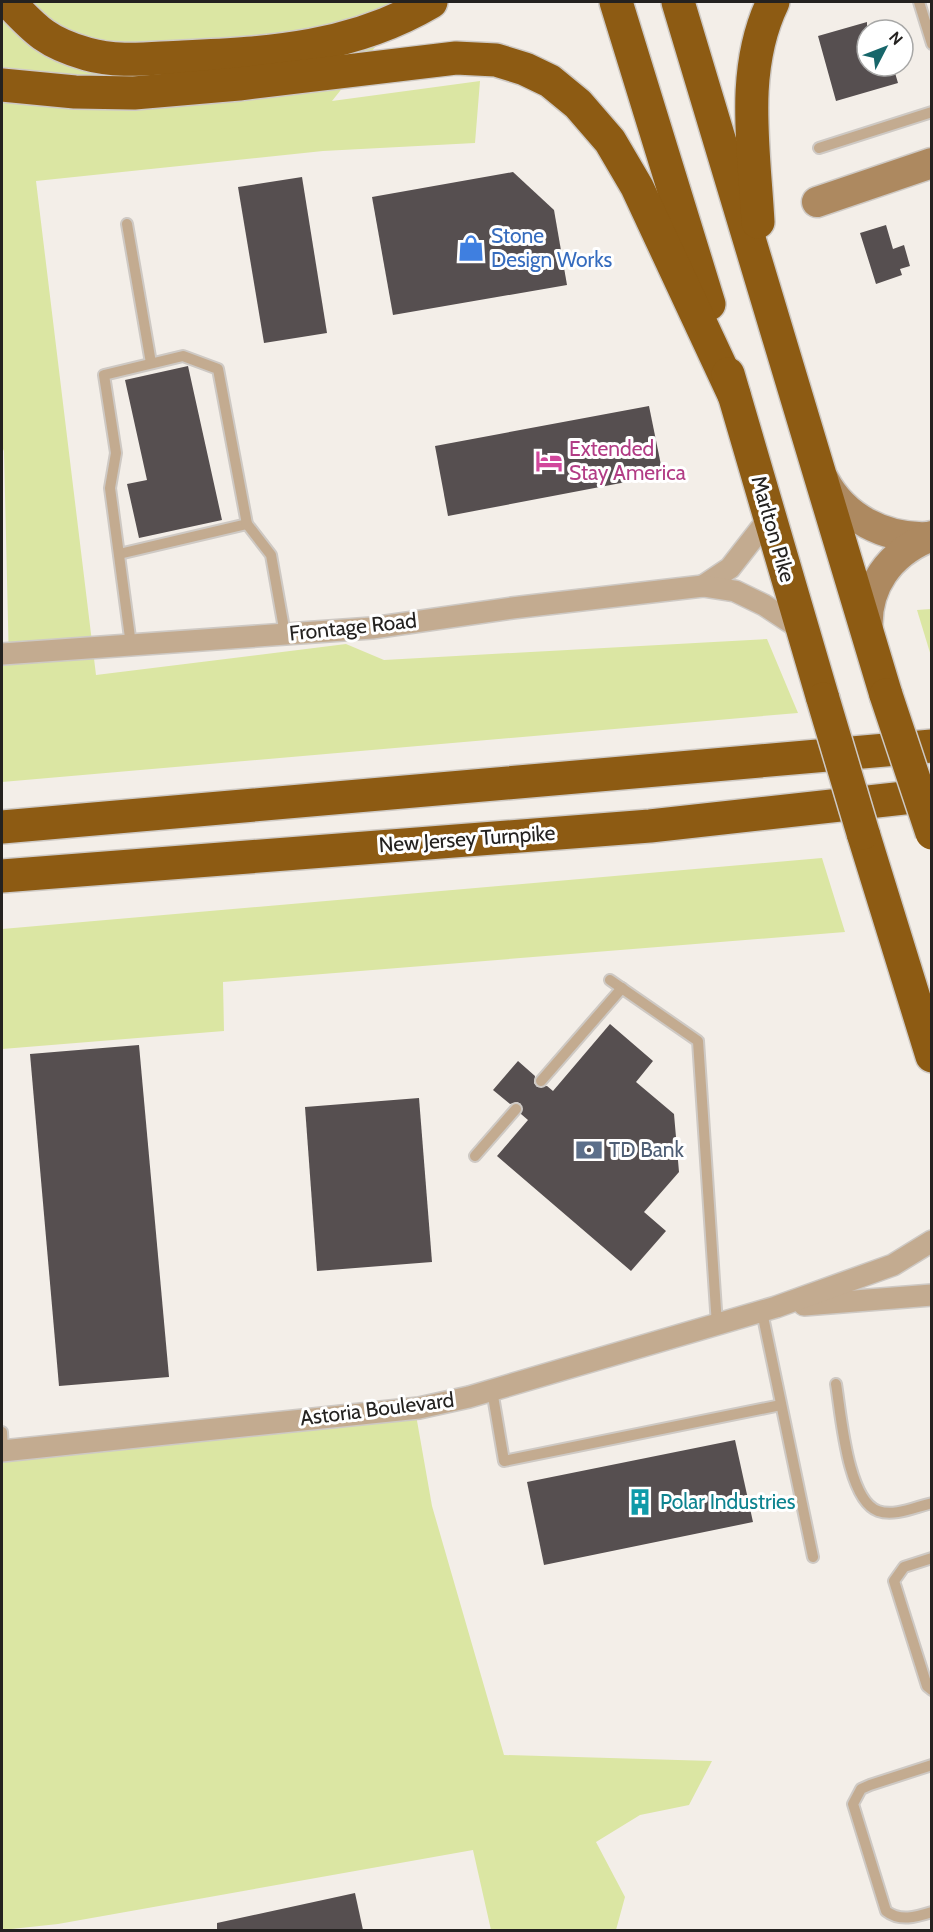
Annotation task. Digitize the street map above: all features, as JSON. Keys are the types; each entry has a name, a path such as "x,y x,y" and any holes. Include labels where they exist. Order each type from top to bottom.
{"highway":[{"path":"9,2 38,33 47,38 89,55 134,59 231,55 297,49 336,41 402,19 431,2"},
{"name":"Marlton Pike","path":"616,2 694,249 802,630 932,1056"},
{"path":"678,2 886,695 932,833"},
{"path":"762,278 751,106 752,74 759,36 774,2"},
{"path":"2,85 75,92 134,93 239,84 456,58 496,60 525,69 550,81 578,104 610,141 637,187 734,395"},
{"path":"2,827 932,746"},
{"name":"New Jersey Turnpike","path":"2,876 650,826 932,795"}],"street":[{"path":"817,202 932,163"},
{"path":"819,469 838,501 866,524 901,536 930,536"},
{"name":"Frontage Road","path":"703,586 730,568 769,518"},
{"path":"868,633 869,603 881,574 901,552 930,536"},
{"name":"Frontage Road","path":"2,654 372,628 512,608 703,586 735,591 764,605 802,630"},
{"name":"Astoria Boulevard","path":"2,1444 418,1407 492,1390 769,1310 893,1265 932,1241"},
{"name":"Astoria Boulevard","path":"769,1310 932,1296"}],"lane":[{"path":"919,2 932,44"},
{"path":"819,148 932,112"},
{"path":"127,224 151,363"},
{"path":"130,645 110,488 116,453 104,375 183,356 218,369 247,524 271,555 285,634"},
{"path":"119,554 247,524"},
{"path":"610,980 698,1041 717,1325"},
{"path":"541,1081 622,988"},
{"path":"475,1156 516,1110"},
{"path":"769,1310 781,1405 813,1557"},
{"path":"836,1384 852,1476 860,1496 878,1511 893,1513 932,1503"},
{"path":"492,1390 504,1461 781,1405"},
{"path":"932,1558 904,1567 894,1581 927,1686 932,1690"},
{"path":"932,1765 861,1789 853,1804 886,1911 892,1916 908,1918 932,1912"}],"green space":[{"path":"2,2 411,2 332,101 480,81 475,143 323,151 36,181 96,675 346,644 384,660 767,639 798,713 2,782 2,666 9,665 4,451 2,447"},
{"path":"932,609 931,656 917,610"},
{"path":"822,858 845,932 223,982 224,1031 2,1049 2,929"},
{"path":"416,1415 432,1506 504,1755 712,1761 689,1805 640,1815 596,1842 625,1897 616,1930 491,1930 473,1850 58,1924 2,1930 2,1460"}],"building":[{"path":"855,25 855,78 897,78 898,83 836,101 818,36"},
{"name":"Stone Design Works","path":"513,172 554,210 567,285 393,315 372,197"},
{"path":"302,177 327,333 264,343 238,187"},
{"path":"886,225 893,249 904,245 910,266 900,269 902,275 876,284 860,233"},
{"path":"188,366 222,520 139,538 127,484 147,480 125,380"},
{"name":"Extended Stay America","path":"649,406 663,475 448,516 435,446"},
{"name":"TD Bank","path":"610,1024 653,1061 636,1082 674,1114 679,1172 644,1212 666,1231 631,1271 497,1156 528,1120 521,1114 521,1104 517,1102 510,1104 493,1090 518,1061 535,1076 534,1083 537,1087 547,1086 553,1091"},
{"path":"139,1045 169,1377 59,1386 30,1054"},
{"path":"419,1098 432,1262 317,1271 305,1107"},
{"name":"Polar Industries","path":"735,1440 753,1522 544,1565 527,1482"},
{"path":"355,1893 363,1930 217,1930 217,1923"}],"place":[{"name":"Stone Design Works","path":"471,248"},
{"name":"Extended Stay America","path":"549,461"},
{"name":"TD Bank","path":"589,1150"},
{"name":"Polar Industries","path":"640,1502"}]}
